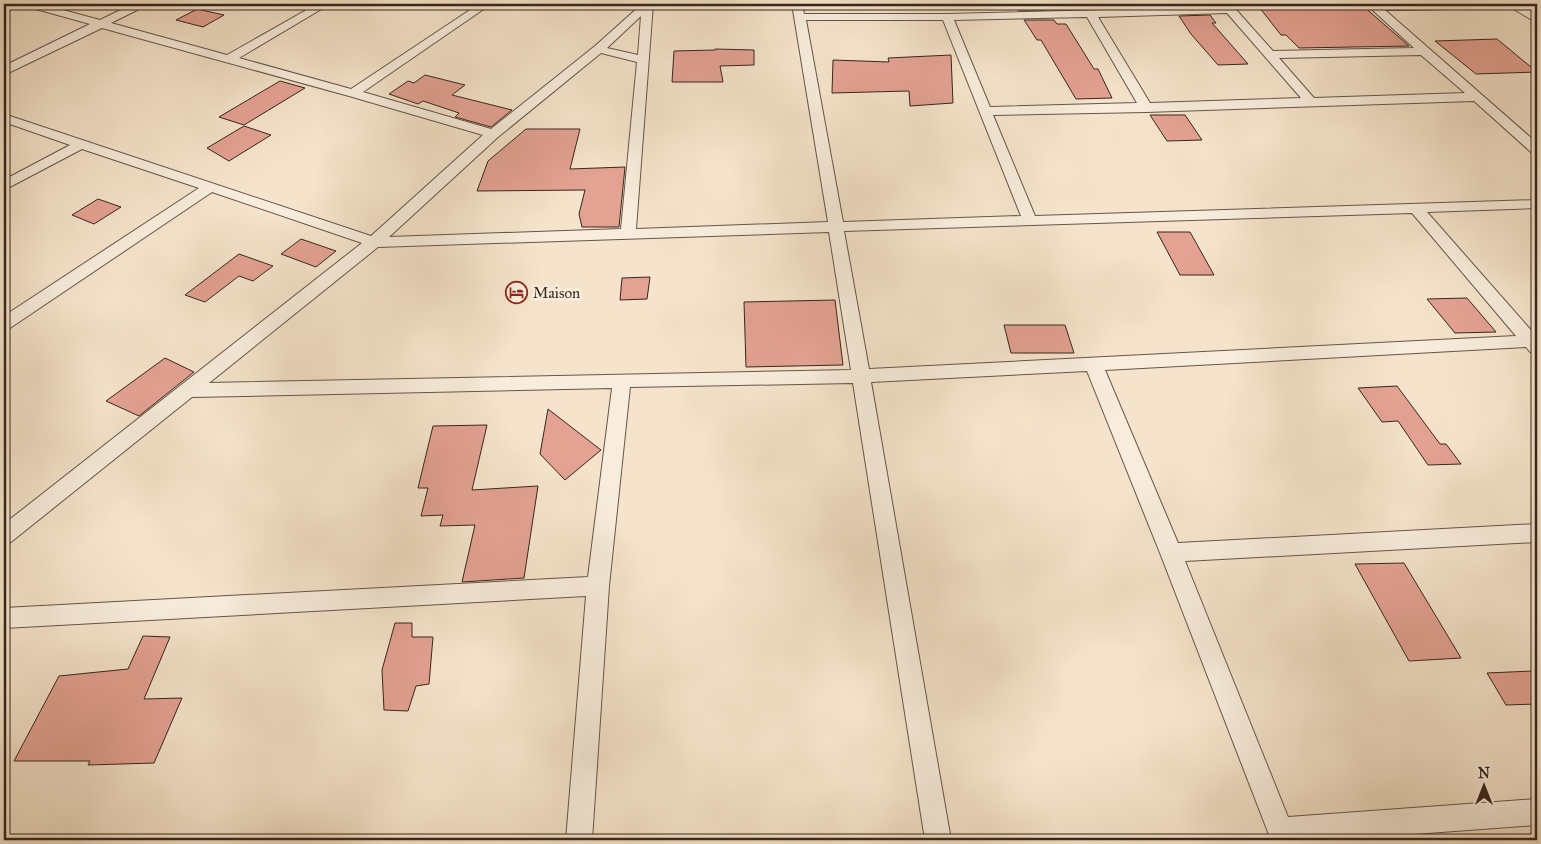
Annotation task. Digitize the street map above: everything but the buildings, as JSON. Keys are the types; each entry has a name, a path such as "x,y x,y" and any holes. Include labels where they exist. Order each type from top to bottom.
{"street":[{"path":"29,4 353,93 493,134"},
{"path":"4,71 141,4"},
{"path":"228,59 324,4"},
{"path":"353,93 486,4"},
{"path":"4,536 374,242 493,134 599,50 648,4"},
{"path":"628,234 648,4"},
{"path":"1373,6 1537,4"},
{"path":"1515,5 1537,20"},
{"path":"1373,6 1537,150"},
{"path":"938,840 799,11 947,17 1228,7 1272,55 1310,101"},
{"path":"1090,12 1146,108"},
{"path":"947,17 1030,221"},
{"path":"599,50 644,60"},
{"path":"1272,55 1424,51"},
{"path":"985,111 1146,108 1310,101 1477,97"},
{"path":"4,118 374,242 1537,204"},
{"path":"4,186 81,144"},
{"path":"4,324 210,187"},
{"path":"1416,208 1534,345"},
{"path":"189,390 861,376 1093,363 1534,345"},
{"path":"1093,363 1171,552 1283,836 1537,812"},
{"path":"580,840 598,586 622,382"},
{"path":"1171,552 1537,533"},
{"path":"4,618 598,586"}],"place":[{"name":"Maison","path":"517,293"}]}
